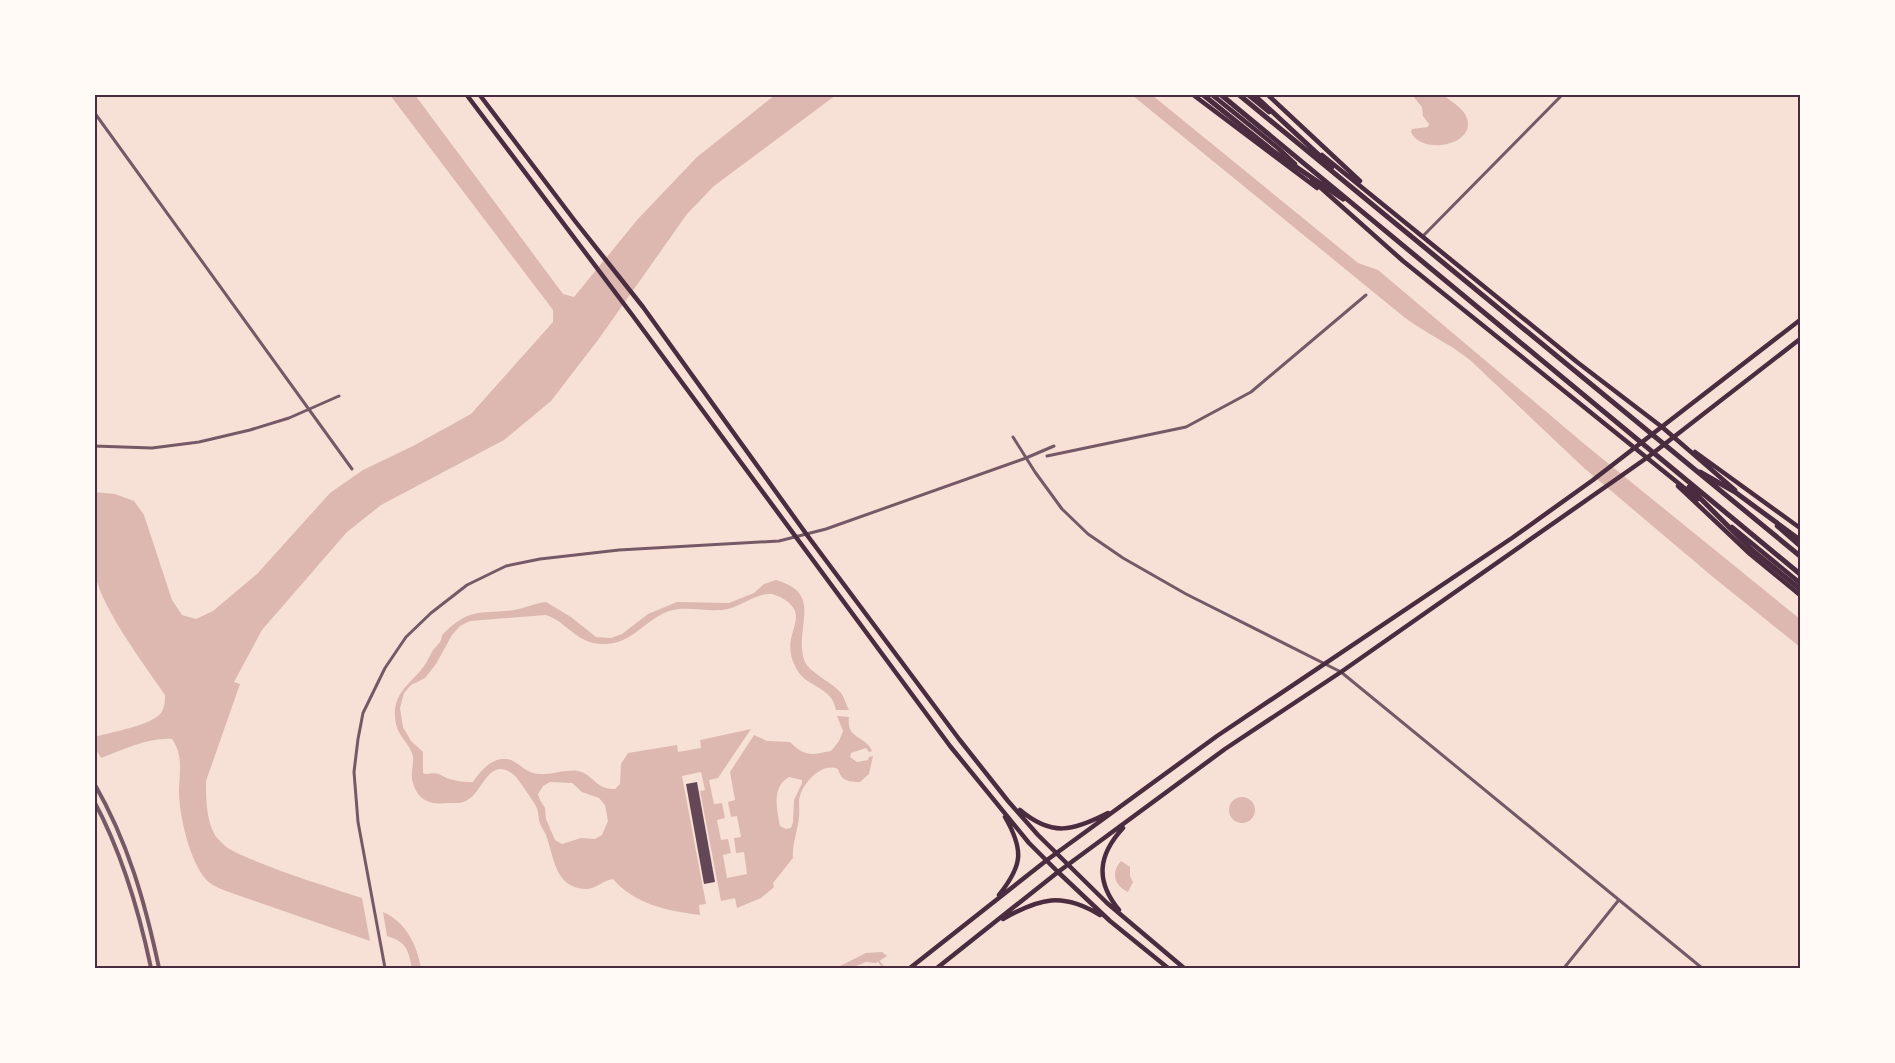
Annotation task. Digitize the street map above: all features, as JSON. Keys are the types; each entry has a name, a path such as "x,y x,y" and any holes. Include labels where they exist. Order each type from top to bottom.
{"highway":[{"path":"1202,94 1273,151 1373,219"},
{"path":"1220,94 1800,574"},
{"path":"1238,94 1800,556"},
{"path":"1253,94 1378,208"},
{"path":"1664,463 1752,550 1800,589"},
{"path":"1686,464 1735,492 1800,540"}],"main road":[{"path":"466,94 950,746 1029,843 1058,873 1110,921 1168,969"},
{"path":"479,94 574,221 643,307 807,535 1008,801 1056,853 1130,924 1184,969"},
{"path":"1192,94 1334,201"},
{"path":"1211,94 1278,148 1403,261 1648,457 1800,583"},
{"path":"1247,94 1577,362 1662,427 1800,546"},
{"path":"1267,94 1388,208"},
{"path":"910,969 1056,853 1217,736 1512,538 1593,480 1800,320"},
{"path":"937,969 1058,873 1225,749 1341,672 1648,457 1800,339"},
{"path":"1673,436 1800,528"},
{"path":"1648,457 1750,554 1800,595"},
{"path":"1008,801 1030,819 1046,828 1064,829 1085,824 1121,806"},
{"path":"994,902 1015,872 1019,852 1016,835 998,804"},
{"path":"1130,924 1108,897 1103,882 1102,865 1108,847 1131,819"},
{"path":"988,927 1024,907 1051,900 1076,902 1110,921"}],"street":[{"path":"1423,236 1563,94"},
{"path":"94,112 352,469"},
{"path":"1047,456 1186,427 1251,392 1366,296"},
{"path":"94,446 152,448 199,442 289,418 339,396"},
{"path":"1013,438 1062,509 1097,540 1123,558 1186,594 1341,672 1702,969"},
{"path":"385,969 358,822 354,772 358,739 363,713 385,668 406,637 431,613 467,585 506,566 540,559 619,550 779,541 795,538 1026,458 1054,446"},
{"path":"94,783 132,862 148,917 159,969"},
{"path":"94,801 123,865 140,918 151,969"},
{"path":"1564,969 1618,901"}],"shaded area":[{"path":"390,95 415,95 563,294 574,297 638,219 697,157 775,95 836,95 714,186 687,214 598,340 551,401 504,440 381,505 347,532 262,630 234,682 240,684 206,781 208,813 212,830 224,845 240,854 280,871 362,898 370,941 226,891 210,883 203,876 187,841 179,792 179,758 172,739 145,742 101,758 95,748 95,737 140,725 156,718 163,708 165,695 113,617 98,585 94,561 94,492 115,494 134,501 144,515 172,600 182,615 196,619 213,611 257,574 330,493 363,470 471,414 553,322 553,310"},
{"path":"1132,95 1152,95 1358,263 1378,270 1588,447 1800,619 1800,647 1584,468 1470,360 1404,317"},
{"path":"1412,95 1444,95 1465,114 1468,124 1465,133 1448,144 1426,144 1417,140 1411,132 1412,129 1428,127 1429,124 1423,116 1422,107"},
{"path":"776,580 791,586 800,594 804,603 802,650 805,662 811,670 841,693 849,710 836,710 824,691 799,673 790,649 796,613 787,601 771,594 728,609 669,611 629,637 612,644 592,643 585,640 546,615 470,621 460,626 452,635 436,664 425,678 411,685 404,693 400,708 403,727 411,741 423,752 423,773 438,774 464,782 473,782 489,764 505,759 535,774 578,771 603,787 615,789 620,784 621,764 628,753 677,745 678,752 701,748 700,740 751,729 718,778 709,780 714,804 722,803 725,818 717,820 721,840 728,839 731,853 723,855 727,878 747,874 744,852 736,853 734,838 741,837 737,816 731,817 728,802 735,800 730,772 754,735 767,741 790,742 809,754 831,751 843,731 837,716 849,717 850,730 872,751 869,752 866,748 851,753 850,757 857,762 868,760 873,756 869,774 860,782 852,782 843,778 838,769 826,768 810,779 799,798 793,858 773,883 774,887 761,898 737,908 735,898 721,901 700,791 705,790 701,772 682,776 706,904 699,905 700,915 652,905 631,895 613,879 588,889 567,883 554,863 536,806 516,777 506,770 493,771 474,795 461,802 426,801 415,789 412,776 413,756 397,728 396,705 402,691 425,664 440,642 442,635 461,620 476,613 514,610 546,602 571,617 596,637 611,638 622,634 648,614 677,602 729,603 754,593 764,584","holes":["789,777 802,780 802,783 794,800 791,828 786,829 780,826 777,793 783,781","550,782 572,783 582,792 599,798 605,805 608,821 602,835 595,839 581,838 562,844 555,840 538,794 543,786"]},
{"path":"1242,797 1251,801 1255,810 1251,819 1242,823 1233,819 1229,810 1233,801"},
{"path":"1121,861 1130,867 1133,882 1128,892 1117,883 1116,879 1116,870"},
{"path":"383,912 398,922 409,935 417,951 421,968 412,968 403,944 387,936"},
{"path":"882,952 887,956 876,963 866,962 851,968 836,968 866,953"}],"building":[{"path":"697,782 715,882 704,884 686,784"}],"waterway":[{"path":"877,959 884,968"}]}
